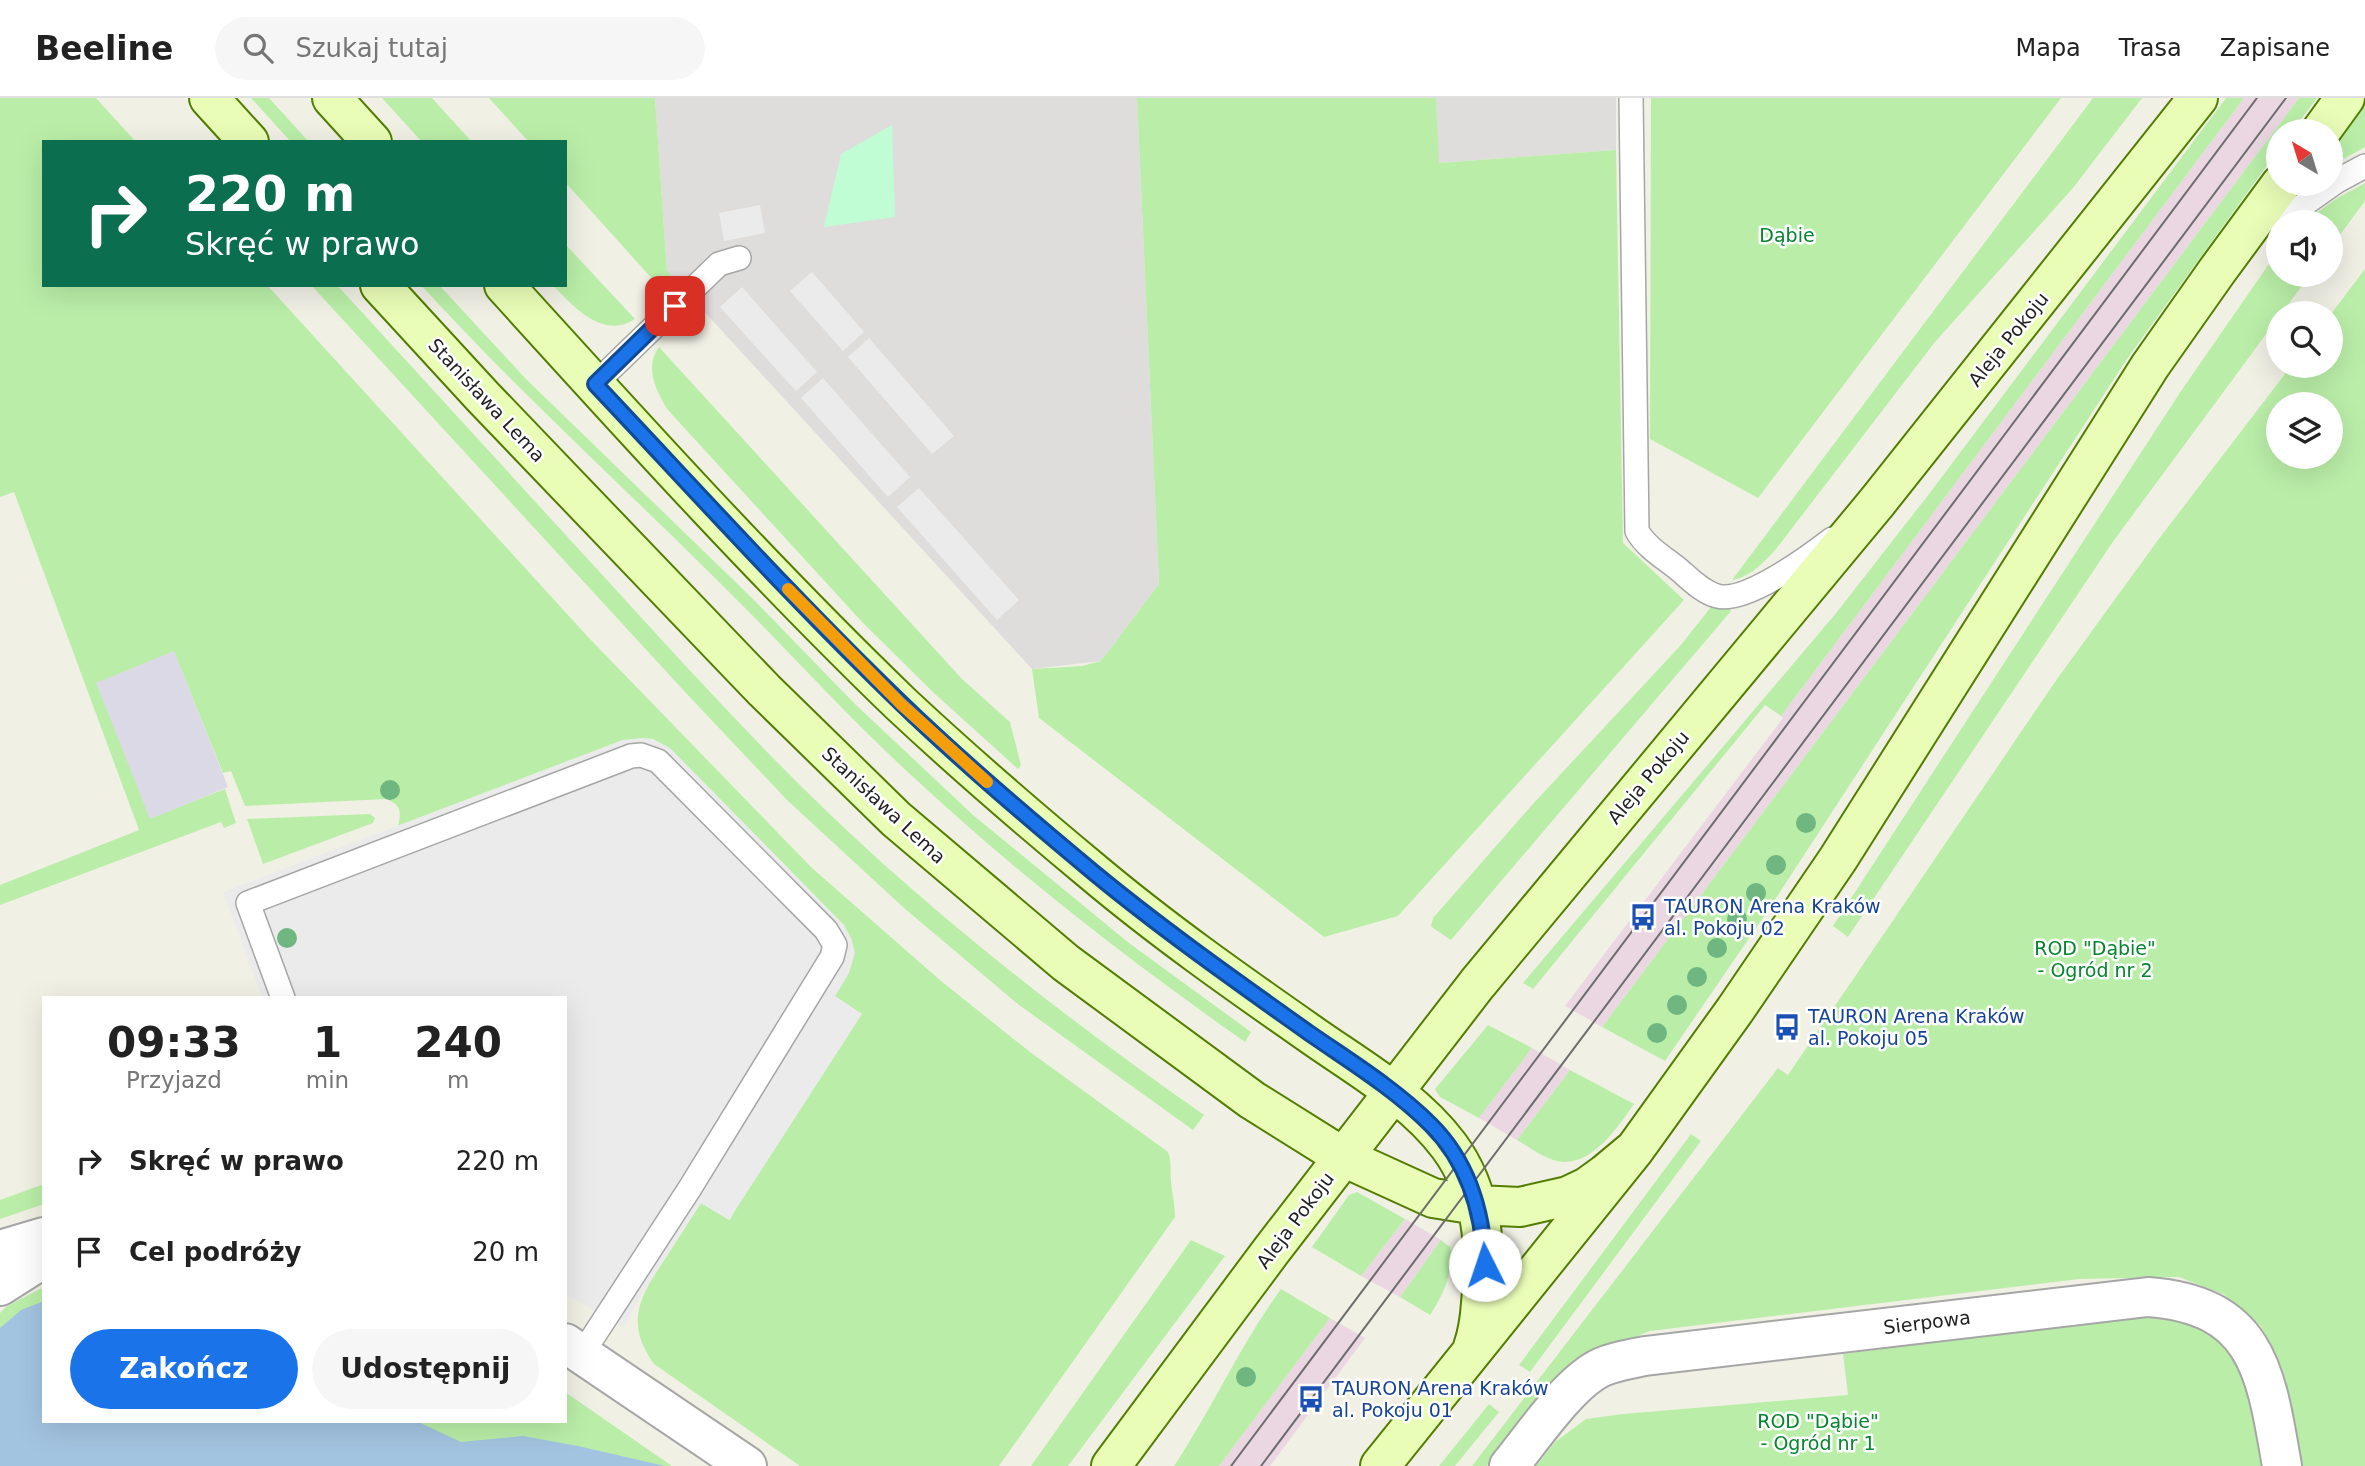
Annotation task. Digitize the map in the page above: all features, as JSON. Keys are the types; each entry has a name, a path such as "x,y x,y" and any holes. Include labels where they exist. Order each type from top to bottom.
{"main road":[{"path":"209,98 247,140"},
{"path":"332,98 370,140"},
{"name":"Aleja Pokoju","path":"1111,1466 1343,1157 1501,955 1878,501 2198,98"},
{"path":"2329,119 2345,98"},
{"path":"1380,1466 1635,1149 1735,1010 1838,859 2143,378 2272,196"},
{"name":"Stanisława Lema","path":"382,287 483,397 764,690 896,819 1028,933 1104,993 1252,1100 1343,1157 1433,1198 1477,1205 1520,1207 1568,1196 1587,1187 1635,1149"},
{"path":"506,287 746,546 873,676 949,748 1096,875 1150,917 1394,1092 1432,1126 1460,1162 1477,1205 1482,1231 1485,1265 1480,1313 1471,1353"}],"street":[{"path":"0,1250 42,1238"},
{"path":"0,1286 42,1259"},
{"name":"Sierpowa","path":"1508,1466 1576,1384 1603,1367 1620,1362 1645,1356 2148,1297 2171,1298 2194,1304 2220,1317 2246,1341 2269,1391 2282,1466"},
{"path":"573,1348 747,1466"}],"lane":[{"path":"1632,98 1635,521 1641,539 1706,591 1717,596 1733,597 1766,583 1792,566 1822,546 1878,501"},
{"path":"2297,210 2337,181 2365,166"},
{"path":"2217,271 2266,233"},
{"path":"595,384 719,264 739,258"},
{"path":"282,996 248,903 631,756 641,755 658,761 826,930 835,945 832,957 690,1188 573,1348"}],"shaded area":[{"path":"655,98 1137,98 1159,584 1101,661 1032,669 667,271"},
{"path":"1436,98 1616,98 1616,150 1438,163"},
{"path":"2244,98 2299,98 2283,119 2266,119 2266,142 1602,1027 1565,1006 1783,718 1781,716"},
{"path":"760,205 765,233 724,241 719,213"},
{"path":"812,272 864,332 843,351 790,291"},
{"path":"742,287 817,372 796,391 720,307"},
{"path":"869,338 954,436 932,454 848,357"},
{"path":"823,378 910,477 888,497 801,398"},
{"path":"919,488 1019,600 997,620 897,507"},
{"path":"174,651 228,787 150,819 96,683"},
{"path":"653,739 670,748 844,925 855,953 849,973 835,996 862,1014 729,1220 701,1203 623,1328 567,1294 567,996 262,996 223,892 623,740"},
{"path":"1532,1048 1570,1070 1517,1140 1479,1118"},
{"path":"1405,1219 1441,1240 1400,1297 1361,1276"},
{"path":"1330,1318 1365,1338 1270,1466 1219,1466"}],"green space":[{"path":"0,98 96,98 134,140 42,140 42,287 269,287 588,637 812,868 941,981 1030,1052 1168,1152 1175,1217 999,1466 800,1466 654,1364 645,1349 638,1322 639,1310 649,1285 701,1203 730,1220 847,975 853,946 851,938 623,740 398,826 399,809 386,799 245,806 231,771 223,773 174,652 150,818 225,789 236,823 224,828 221,822 0,905 0,885 139,830 14,492 0,497"},
{"path":"251,98 269,98 307,140 289,140"},
{"path":"382,98 432,98 470,140 420,140"},
{"path":"489,98 655,98 667,271 677,282 664,292 567,184 567,140 527,140"},
{"path":"1137,98 1436,98 1439,163 1616,150 1623,543 1684,600 1398,916 1324,937 1039,718 1032,669 1082,666 1101,661 1159,584"},
{"name":"Dąbie","path":"1651,98 2061,98 1758,498 1650,439"},
{"path":"2093,98 2142,98 2073,188 1935,342 1776,549 1751,572 1732,580"},
{"path":"2226,98 2244,98 1781,716 1765,705 1533,989 1523,983 1837,612 1929,494"},
{"path":"2299,98 2317,98 2301,119 2283,119"},
{"path":"2365,105 2365,147 2343,159 2343,135"},
{"path":"892,125 895,217 824,227 841,154"},
{"path":"2266,142 2266,167 2127,359 1767,912 1665,1061 1602,1027"},
{"path":"2365,183 2365,201 2343,231 2343,210 2321,210"},
{"path":"567,246 635,319 612,326 601,323 580,311 555,287 567,287"},
{"path":"2266,268 2266,287 2301,287 2291,301 2266,301 2266,334 2112,543 1848,937 1833,926 2181,391"},
{"name":"ROD \"Dąbie\" - Ogród nr 2","path":"2365,269 2365,1466 2298,1466 2284,1373 2261,1326 2223,1294 2179,1277 2079,1279 1650,1331 1605,1349 1552,1386 1487,1466 1472,1466 1778,1068 1788,1075 2057,679 2158,540 2266,399 2266,469 2343,469 2343,392 2271,392 2282,378 2343,378 2343,301 2341,301"},
{"path":"313,287 339,287 702,683 833,817 907,885 989,954 1204,1115 1193,1130 1019,1005 904,908 787,800"},
{"path":"423,287 441,287 526,379 753,599 855,704 973,815 1129,943 1251,1032 1245,1042 1073,914 950,811 889,754"},
{"path":"659,347 962,679 1010,722 1021,765 1018,769 935,694 863,623 667,409 652,371 652,363"},
{"path":"1711,607 1731,611 1451,940 1433,928 1433,918 1532,805 1680,646"},
{"path":"370,814 375,818 373,823 263,864 247,819"},
{"path":"1488,1025 1532,1048 1479,1118 1440,1097 1435,1089"},
{"path":"1570,1070 1634,1104 1620,1124 1592,1153 1569,1162 1552,1160 1517,1140"},
{"path":"1691,1134 1701,1141 1530,1372 1519,1365"},
{"path":"42,1185 42,1205 0,1219 0,1200"},
{"path":"1357,1192 1405,1219 1361,1276 1312,1247 1349,1195"},
{"path":"1191,1240 1225,1256 1068,1466 1031,1466"},
{"path":"1441,1240 1450,1247 1451,1264 1443,1291 1430,1315 1400,1297"},
{"path":"42,1288 42,1423 567,1423 567,1393 672,1466 0,1466 0,1313 7,1306"},
{"path":"1281,1289 1330,1318 1219,1466 1174,1466 1252,1332"},
{"name":"ROD \"Dąbie\" - Ogród nr 1","path":"2145,1315 2183,1318 2215,1335 2239,1364 2253,1399 2265,1466 1536,1466 1555,1442 1586,1419 1848,1395 1843,1354"},
{"path":"1489,1404 1499,1412 1455,1466 1439,1466"}],"water":[{"path":"42,1302 42,1423 420,1423 461,1442 523,1436 665,1466 0,1466 0,1328 21,1310"}],"tram line":[{"path":"1231,1466 2257,98"},
{"path":"1261,1466 2286,98"}],"slow traffic":[{"path":"788,589 901,704 987,782"}],"place":[{"name":"TAURON Arena Kraków al. Pokoju 02","path":"1643,917"},
{"name":"TAURON Arena Kraków al. Pokoju 05","path":"1787,1027"},
{"name":"TAURON Arena Kraków al. Pokoju 01","path":"1311,1399"}],"route":[{"path":"675,306 595,384 863,666 998,792 1150,917 1394,1092 1432,1126 1460,1162 1470,1186 1482,1231 1485,1265"}]}
